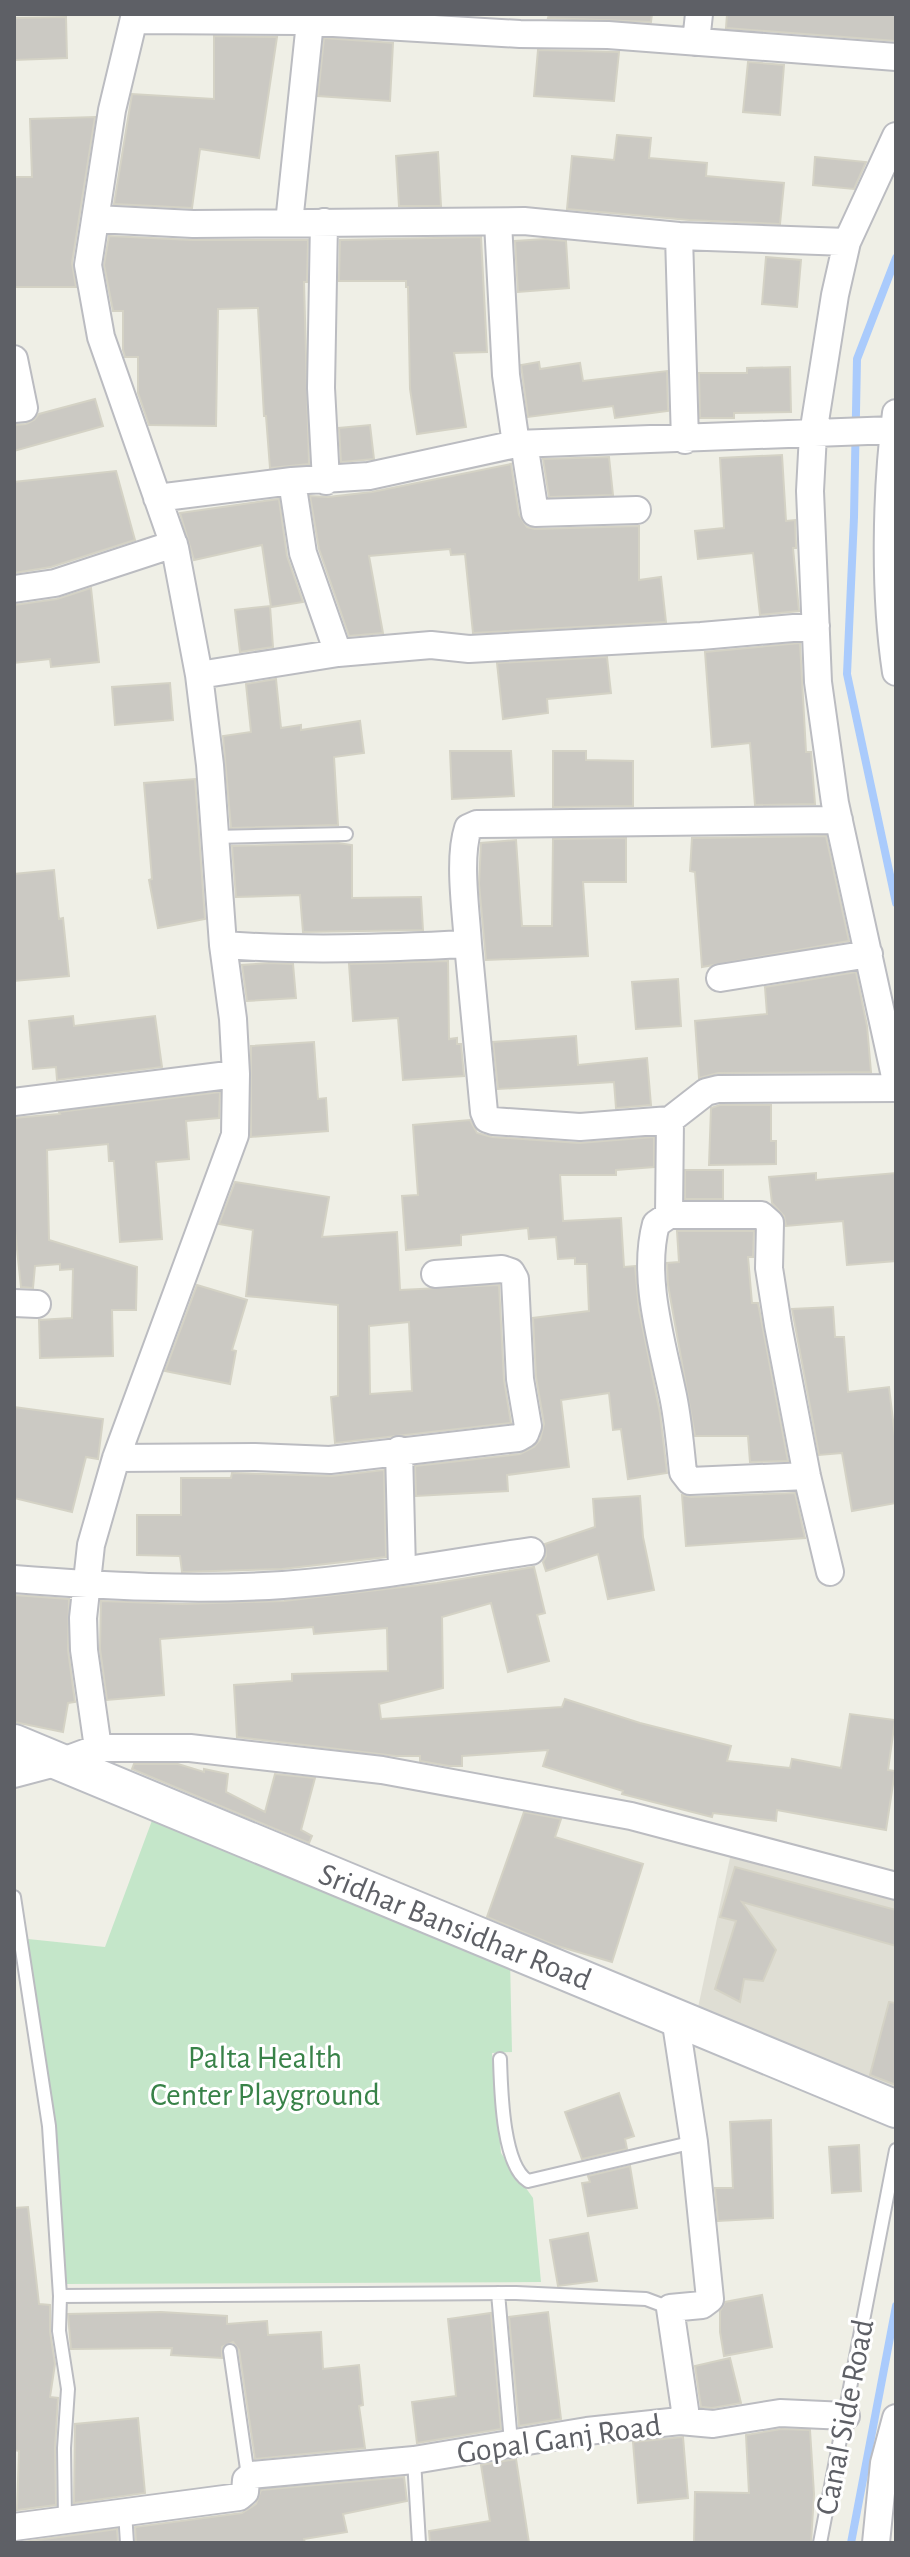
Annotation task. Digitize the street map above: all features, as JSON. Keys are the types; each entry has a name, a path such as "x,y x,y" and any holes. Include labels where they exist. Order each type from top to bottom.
{"street":[{"path":"696,42 699,14"},
{"path":"98,1748 84,1650 85,1585 91,1545 116,1458 235,1135 233,1019 223,945 210,765 199,675 174,544 101,337 88,265 112,110 135,17 520,24 608,35 896,57"},
{"path":"289,223 322,20"},
{"path":"896,136 847,242 835,295 823,433 810,491 818,682 839,820 896,1081"},
{"path":"96,219 193,224 524,221 679,236 847,242"},
{"path":"324,222 321,388 326,481"},
{"path":"498,222 506,375 535,513 637,510"},
{"path":"679,236 685,440"},
{"path":"14,359 24,408 14,409"},
{"path":"157,498 292,481 369,476 520,444 823,433 867,430 895,422 890,487 890,632 896,672"},
{"path":"292,481 303,553 338,653"},
{"path":"14,589 55,583 174,544"},
{"path":"199,675 338,653 431,645 469,649 816,626"},
{"path":"839,820 477,824 468,828 468,944 484,1112 487,1119 493,1121 580,1127 670,1120 706,1092 718,1089 896,1088"},
{"path":"223,945 286,950 350,950 468,944"},
{"path":"720,978 869,954"},
{"path":"14,1102 236,1074"},
{"path":"669,1215 670,1120"},
{"path":"807,1476 690,1481 683,1472 673,1394 657,1325 651,1241 656,1224 669,1215 761,1215 770,1223 769,1268 807,1476 830,1572"},
{"path":"116,1458 330,1460 518,1438 525,1434 528,1426 520,1379 515,1279 511,1272 502,1269 435,1274"},
{"path":"399,1450 402,1570"},
{"path":"14,1579 147,1588 281,1585 531,1551"},
{"name":"Sridhar Bansidhar Road","path":"14,1743 896,2109"},
{"path":"14,1774 98,1748 190,1748 382,1770 631,1816 896,1886"},
{"path":"670,2308 702,2305 710,2299 694,2142 675,2017"},
{"name":"Gopal Ganj Road","path":"248,2476 414,2460 511,2442 680,2421 685,2410 670,2308"},
{"path":"680,2421 713,2424 780,2413 846,2416"},
{"path":"876,2543 884,2463 896,2418"},
{"path":"14,2527 239,2497 245,2492 248,2476"}],"lane":[{"path":"214,837 346,834"},
{"path":"14,1897 19,1960 49,2126 60,2296 59,2331 68,2389 64,2448 65,2520"},
{"path":"500,2059 507,2134 517,2171 528,2181 694,2142"},
{"name":"Canal Side Road","path":"820,2543 896,2150"},
{"path":"60,2296 498,2293 646,2299 670,2308"},
{"path":"498,2293 511,2442"},
{"path":"230,2351 248,2476"},
{"path":"414,2460 419,2543"},
{"path":"125,2512 127,2543"}],"shaded area":[{"path":"731,1853 896,1893 896,2098 696,2017"}],"green space":[{"name":"Palta Health Center Playground","path":"157,1807 510,1959 512,2052 492,2053 501,2153 533,2198 541,2282 64,2284 28,1939 105,1947"}],"building":[{"path":"549,14 652,14 651,22 548,18"},
{"path":"727,14 896,14 896,41 726,28"},
{"path":"66,17 67,58 14,60 14,18"},
{"path":"214,36 277,37 259,158 200,149 192,208 114,204 132,94 214,99"},
{"path":"324,38 393,43 390,101 318,96"},
{"path":"538,50 619,52 614,101 534,96"},
{"path":"748,62 784,65 780,115 743,112"},
{"path":"95,117 72,263 76,287 14,287 14,177 32,177 30,119"},
{"path":"617,135 651,138 649,158 707,163 706,176 784,183 780,224 689,220 567,209 572,156 614,160"},
{"path":"438,152 441,206 399,206 396,156"},
{"path":"815,157 866,162 854,189 813,185"},
{"path":"109,236 308,240 307,282 304,282 309,464 270,468 258,308 218,309 216,426 149,425 138,393 138,357 125,357 123,311 113,311 104,265"},
{"path":"481,237 487,352 454,353 466,427 417,434 410,389 406,281 339,281 340,240"},
{"path":"515,241 566,241 569,288 518,292"},
{"path":"766,257 801,260 797,307 762,304"},
{"path":"539,362 540,369 580,363 583,381 667,371 668,411 615,418 613,406 528,417 521,365"},
{"path":"790,367 791,412 734,413 734,418 700,418 699,373 747,373 747,368"},
{"path":"95,399 103,426 14,451 14,425 26,424 39,414"},
{"path":"370,425 374,459 341,462 339,428"},
{"path":"782,455 786,521 795,520 796,548 793,548 799,611 760,615 753,553 698,559 695,531 724,528 720,458"},
{"path":"609,457 613,495 549,497 543,459"},
{"path":"511,464 519,515 527,527 639,526 639,580 661,577 666,622 473,633 465,554 451,555 450,549 369,556 383,633 349,636 319,549 310,496 372,492"},
{"path":"116,471 135,540 51,567 14,573 14,482"},
{"path":"279,499 287,556 303,602 271,607 262,545 194,560 180,513"},
{"path":"91,588 99,662 51,667 50,659 14,663 14,605 57,599"},
{"path":"270,606 273,647 240,652 235,610"},
{"path":"800,643 806,752 811,752 815,804 755,805 750,743 712,747 705,652"},
{"path":"607,657 611,693 547,699 548,713 503,719 497,663"},
{"path":"276,679 281,728 301,725 301,730 360,721 364,753 334,757 338,825 231,828 223,736 251,732 246,684"},
{"path":"170,683 173,720 115,725 112,687"},
{"path":"450,751 511,751 514,796 452,799"},
{"path":"553,751 586,751 586,760 633,761 633,806 553,807"},
{"path":"195,779 205,919 158,928 149,880 152,879 144,783"},
{"path":"826,836 849,941 702,967 695,872 690,871 692,838"},
{"path":"626,838 626,882 583,882 588,956 486,960 479,884 481,843 516,840 522,926 552,926 553,839"},
{"path":"352,845 352,898 421,897 423,930 303,932 300,895 236,897 232,846"},
{"path":"54,870 69,976 14,981 14,874"},
{"path":"448,961 449,1039 457,1038 457,1044 461,1044 464,1076 403,1080 398,1018 353,1021 349,964"},
{"path":"293,964 296,998 247,1001 242,965"},
{"path":"856,972 867,1026 871,1072 718,1073 699,1078 695,1021 767,1014 765,987"},
{"path":"678,979 681,1026 636,1029 632,982"},
{"path":"73,1016 74,1026 155,1016 162,1067 57,1080 56,1067 33,1069 29,1021"},
{"path":"576,1036 578,1065 647,1058 651,1105 616,1108 614,1082 498,1089 493,1042"},
{"path":"314,1042 318,1099 326,1098 328,1131 251,1137 251,1046"},
{"path":"220,1092 219,1118 186,1121 189,1159 156,1162 162,1239 120,1242 114,1161 109,1161 108,1144 47,1150 49,1240 137,1267 136,1310 112,1310 113,1356 40,1358 39,1320 72,1318 73,1269 60,1270 60,1264 35,1266 33,1288 21,1287 14,1221 14,1118"},
{"path":"720,1105 771,1105 771,1141 776,1141 776,1164 709,1165 711,1108"},
{"path":"470,1120 477,1133 492,1137 579,1143 654,1137 654,1167 616,1170 616,1175 560,1175 563,1221 621,1218 624,1267 635,1266 639,1310 660,1413 667,1473 628,1479 621,1429 613,1430 609,1393 561,1400 569,1467 507,1475 508,1491 416,1496 415,1466 520,1454 534,1447 540,1440 544,1424 536,1377 533,1318 589,1311 587,1264 575,1264 575,1258 558,1259 556,1237 529,1239 528,1228 461,1235 461,1245 406,1250 402,1196 418,1195 413,1125"},
{"path":"685,1170 723,1170 723,1199 685,1199"},
{"path":"816,1173 816,1180 896,1173 896,1261 847,1265 843,1221 786,1226 784,1216 772,1203 769,1177"},
{"path":"235,1182 329,1197 322,1237 397,1232 400,1290 499,1285 504,1380 511,1423 335,1443 331,1397 338,1396 338,1305 246,1296 253,1230 219,1224","holes":["409,1322 412,1391 370,1394 369,1326"]},
{"path":"677,1231 754,1231 753,1257 748,1257 752,1303 758,1303 788,1461 750,1462 748,1436 695,1436 668,1285 667,1263 679,1262"},
{"path":"197,1285 247,1300 232,1350 236,1351 230,1384 165,1371"},
{"path":"833,1307 835,1337 844,1337 848,1392 889,1387 896,1445 896,1503 852,1511 842,1453 819,1455 792,1309"},
{"path":"14,1407 103,1419 98,1459 86,1457 72,1512 14,1498"},
{"path":"384,1470 386,1557 282,1569 182,1572 180,1556 137,1555 137,1515 181,1515 181,1478 231,1478 232,1473 332,1476"},
{"path":"795,1493 805,1538 686,1546 682,1495"},
{"path":"640,1496 643,1537 654,1590 608,1599 598,1554 546,1571 543,1562 545,1544 595,1527 593,1499"},
{"path":"534,1567 545,1613 537,1615 549,1661 508,1672 491,1603 442,1617 443,1688 379,1704 381,1719 562,1707 565,1699 640,1723 731,1746 727,1761 790,1768 792,1759 841,1768 850,1714 895,1720 888,1770 895,1771 886,1830 777,1810 776,1821 713,1813 712,1817 622,1794 623,1791 543,1766 548,1750 462,1756 462,1766 449,1766 420,1761 420,1756 396,1756 237,1737 234,1685 292,1681 292,1674 388,1671 387,1628 314,1634 313,1627 160,1639 164,1695 107,1700 100,1649 101,1601 182,1604 284,1601 437,1583"},
{"path":"14,1595 69,1599 68,1650 75,1702 68,1703 63,1732 14,1722"},
{"path":"134,1764 178,1764 204,1772 204,1769 228,1774 226,1792 265,1812 275,1774 315,1778 301,1830 312,1836 309,1843 132,1769"},
{"path":"524,1812 561,1819 555,1837 643,1864 612,1962 554,1945 487,1917"},
{"path":"735,1867 896,1910 896,1946 742,1902 776,1950 763,1981 744,1979 740,2002 715,1989 736,1921 720,1917"},
{"path":"889,2002 896,2003 896,2085 870,2075"},
{"path":"619,2093 634,2136 625,2139 627,2149 582,2159 565,2112"},
{"path":"771,2120 773,2218 718,2221 715,2188 733,2188 730,2122"},
{"path":"859,2145 861,2191 832,2193 829,2147"},
{"path":"630,2166 637,2208 588,2216 582,2183 590,2182 588,2176"},
{"path":"28,2207 39,2304 50,2305 55,2364 50,2397 58,2398 56,2505 17,2510 19,2451 14,2450 14,2208"},
{"path":"588,2233 597,2281 558,2286 550,2240"},
{"path":"762,2295 772,2347 724,2356 720,2311 725,2302"},
{"path":"161,2312 227,2316 227,2324 267,2321 268,2335 321,2332 323,2369 359,2365 363,2405 359,2406 365,2448 255,2459 239,2350 233,2342 222,2347 222,2358 171,2355 172,2348 71,2349 68,2314"},
{"path":"548,2312 561,2419 519,2426 509,2317"},
{"path":"491,2313 501,2429 417,2443 412,2402 456,2396 448,2319"},
{"path":"730,2358 741,2403 701,2407 695,2366"},
{"path":"138,2418 145,2493 74,2503 75,2424"},
{"path":"781,2429 810,2430 814,2494 811,2543 694,2543 695,2492 749,2493 746,2435"},
{"path":"683,2437 688,2498 638,2503 633,2442"},
{"path":"516,2459 529,2543 430,2543 429,2531 490,2521 481,2465"},
{"path":"404,2477 407,2501 343,2514 347,2532 304,2539 305,2543 136,2543 135,2527 242,2513 256,2504 261,2490"},
{"path":"117,2529 118,2543 16,2543"}],"waterway":[{"path":"896,258 857,359 847,674 896,903"},
{"path":"851,2543 896,2306"}]}
